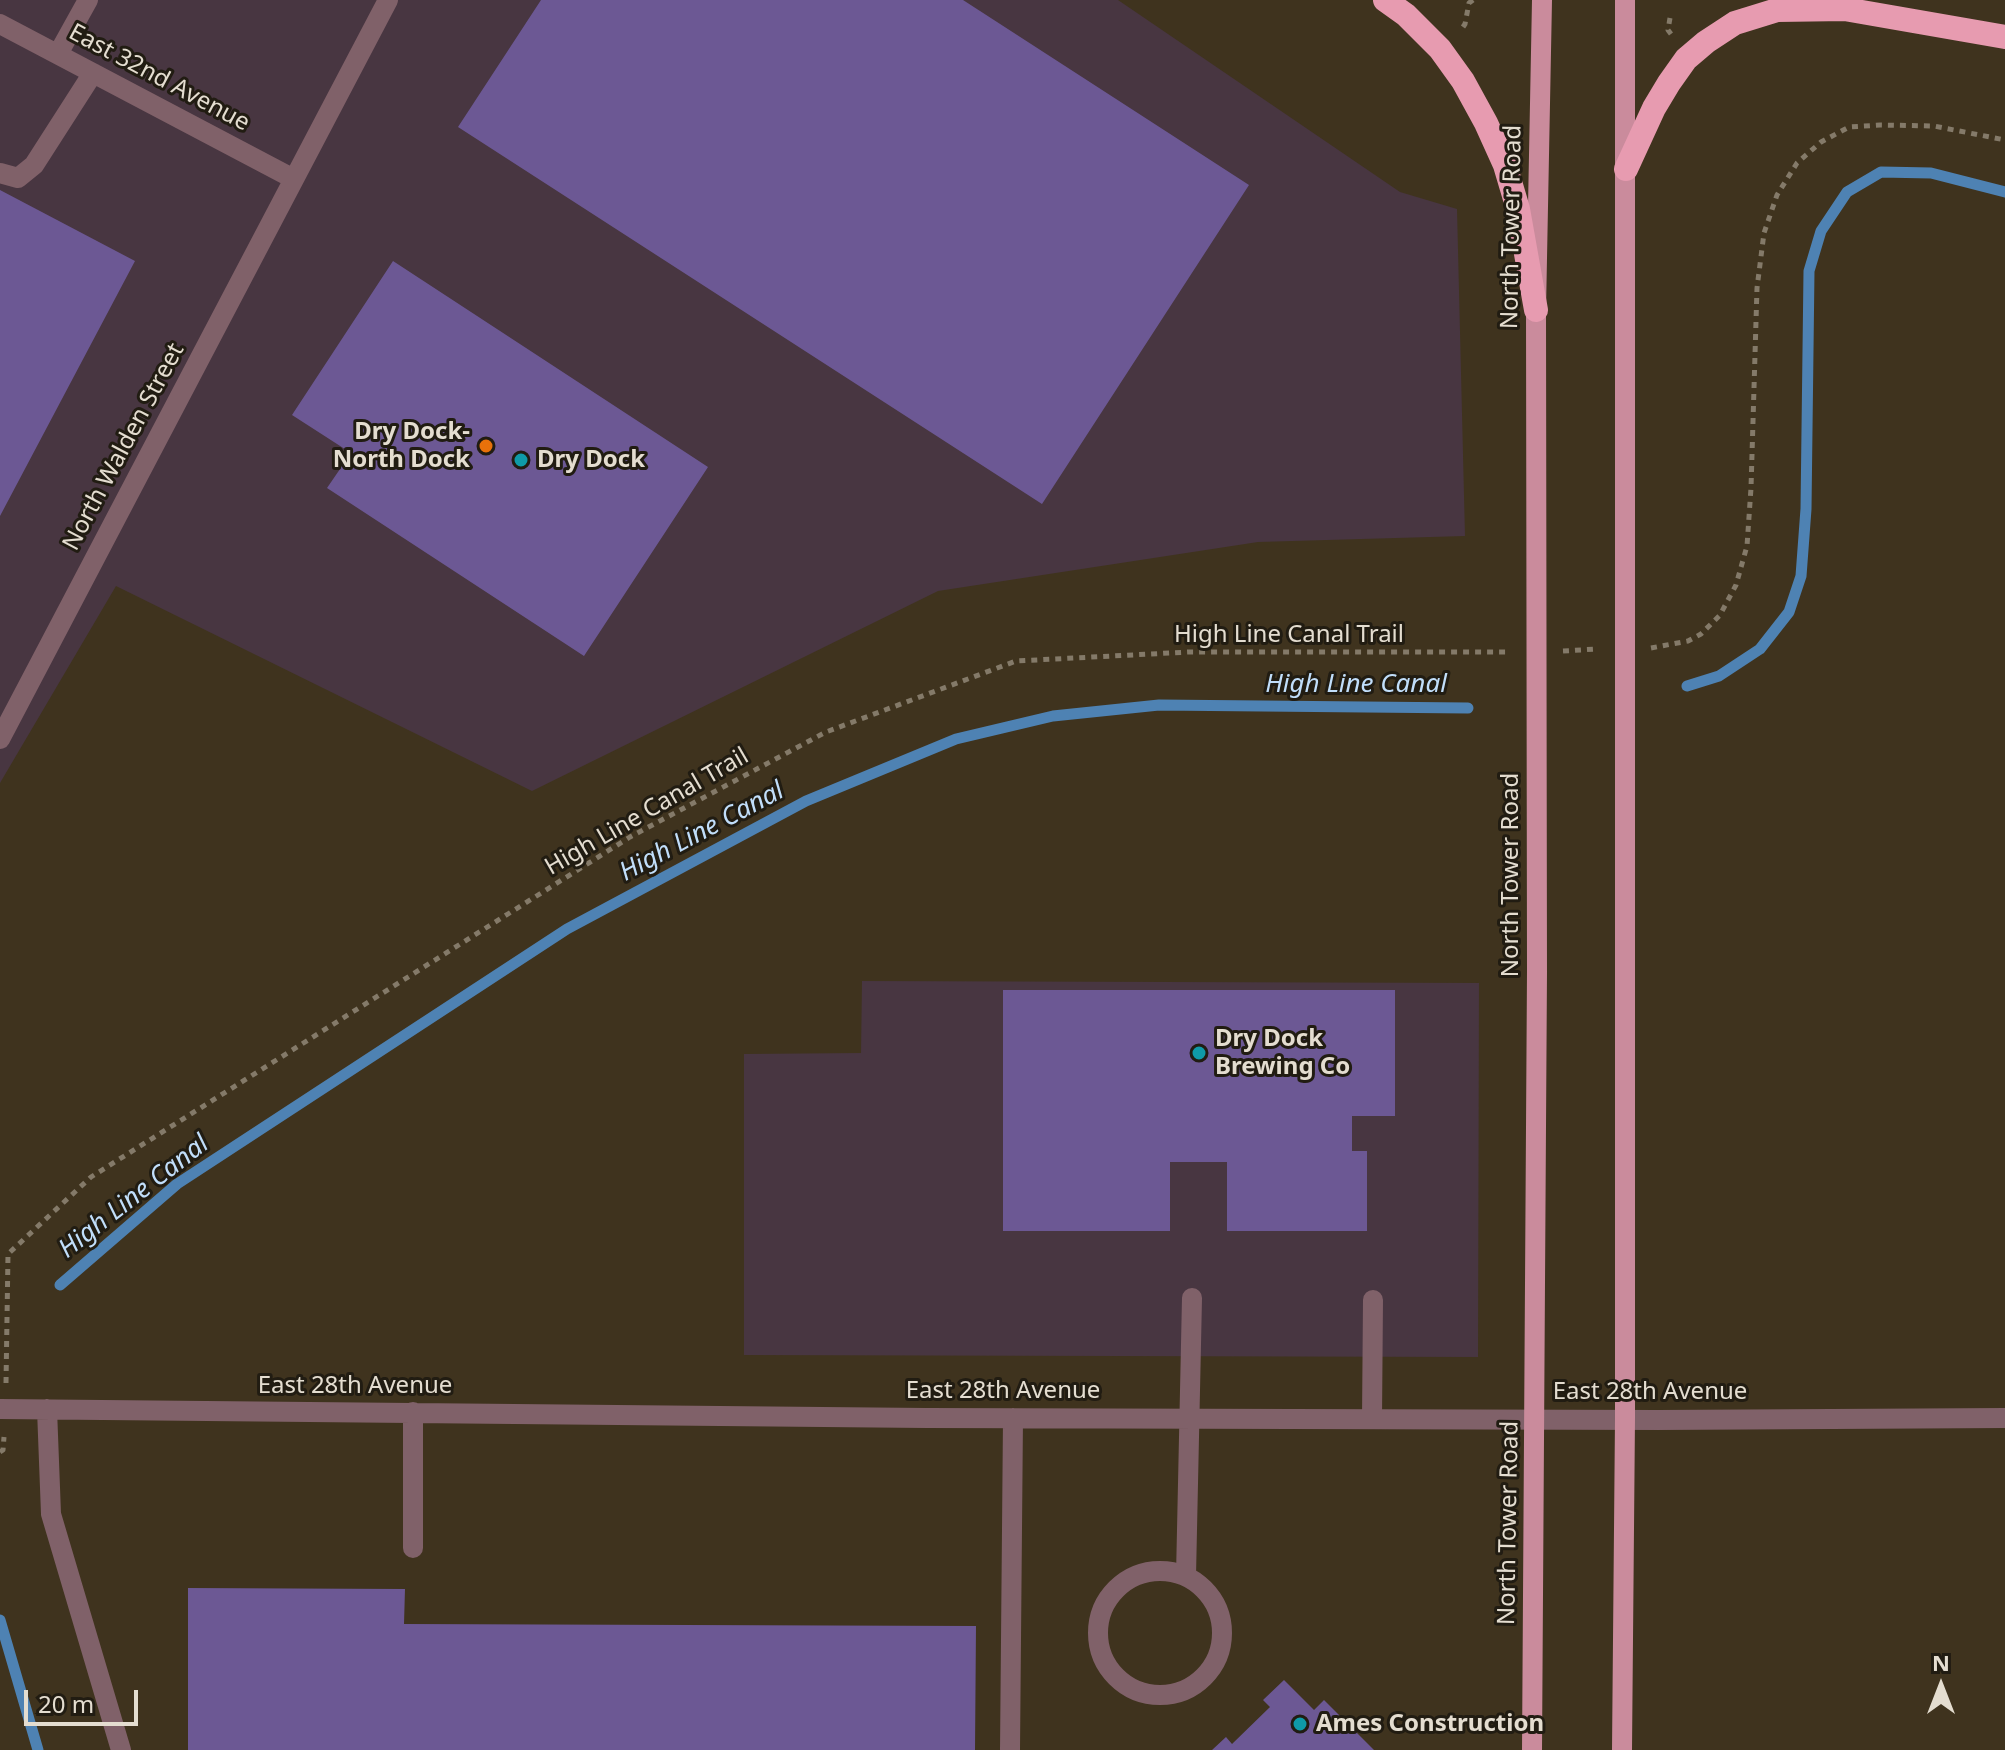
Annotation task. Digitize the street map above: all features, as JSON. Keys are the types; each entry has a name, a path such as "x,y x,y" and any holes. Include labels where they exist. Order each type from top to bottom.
{"highway":[{"path":"1385,0 1406,15 1440,49 1463,81 1486,123 1505,165 1518,209 1536,310"},
{"path":"1783,0 2005,37"},
{"path":"1626,169 1669,83 1686,59 1706,42 1735,23 1777,10 1846,9"}],"main road":[{"name":"North Tower Road","path":"1532,1750 1536,1418 1536,310 1542,0"},
{"path":"1622,1750 1625,1418 1625,0"}],"street":[{"path":"58,54 88,0"},
{"name":"North Walden Street","path":"0,739 388,0"},
{"name":"East 32nd Avenue","path":"0,24 294,179"},
{"path":"0,173 18,178 34,165 93,73"},
{"path":"1186,1576 1192,1298"},
{"path":"1372,1418 1373,1300"},
{"name":"East 28th Avenue","path":"0,1409 1013,1418 2005,1418"},
{"path":"47,1409 51,1514 121,1750"},
{"path":"413,1412 413,1548"},
{"path":"1010,1750 1013,1418"},
{"path":"1147,1571 1167,1571 1186,1576 1204,1588 1216,1606 1222,1627 1221,1648 1212,1668 1197,1683 1178,1693 1156,1696 1135,1691 1105,1665 1097,1627 1103,1608 1113,1591 1129,1578 1147,1571"}],"path":[{"path":"1456,34 1465,24 1469,3 1473,0"},
{"path":"1655,26 1668,30"},
{"name":"High Line Canal Trail","path":"8,1344 8,1254 91,1177 630,837 826,732 1016,661 1189,652 1537,652 1660,647 1688,641 1701,634 1720,615 1736,585 1747,546 1757,288 1764,233 1777,195 1797,163 1821,142 1849,127 1934,126 2005,140"}],"shaded area":[{"path":"0,0 1118,0 1400,192 1457,209 1465,536 1258,542 938,591 532,791 116,586 0,783"},
{"path":"862,981 1479,983 1478,1357 744,1355 744,1054 861,1053"}],"building":[{"path":"541,0 963,0 1249,185 1042,504 458,127"},
{"path":"0,190 135,261 0,516"},
{"name":"Dry Dock","path":"393,261 708,467 584,656 327,488 351,453 292,415"},
{"name":"Dry Dock Brewing Co","path":"1003,990 1395,990 1395,1116 1352,1116 1352,1151 1367,1151 1367,1231 1227,1231 1227,1162 1170,1162 1170,1231 1003,1231"},
{"path":"188,1588 405,1589 404,1624 976,1626 975,1750 188,1750"},
{"name":"Ames Construction","path":"1284,1680 1314,1710 1324,1700 1374,1750 1212,1750 1226,1737 1232,1744 1270,1707 1263,1700"}],"waterway":[{"name":"High Line Canal","path":"1687,686 1719,676 1760,649 1789,612 1801,576 1806,509 1809,271 1821,231 1847,192 1881,172 1931,173 2005,192"},
{"name":"High Line Canal","path":"60,1285 177,1184 567,929 806,801 956,739 1053,716 1159,705 1468,708"},
{"name":"High Line Canal","path":"0,1620 38,1750"}],"place":[{"name":"Dry Dock- North Dock","path":"486,446"},
{"name":"Dry Dock","path":"521,460"},
{"name":"Dry Dock Brewing Co","path":"1199,1053"},
{"name":"Ames Construction","path":"1300,1724"}]}
